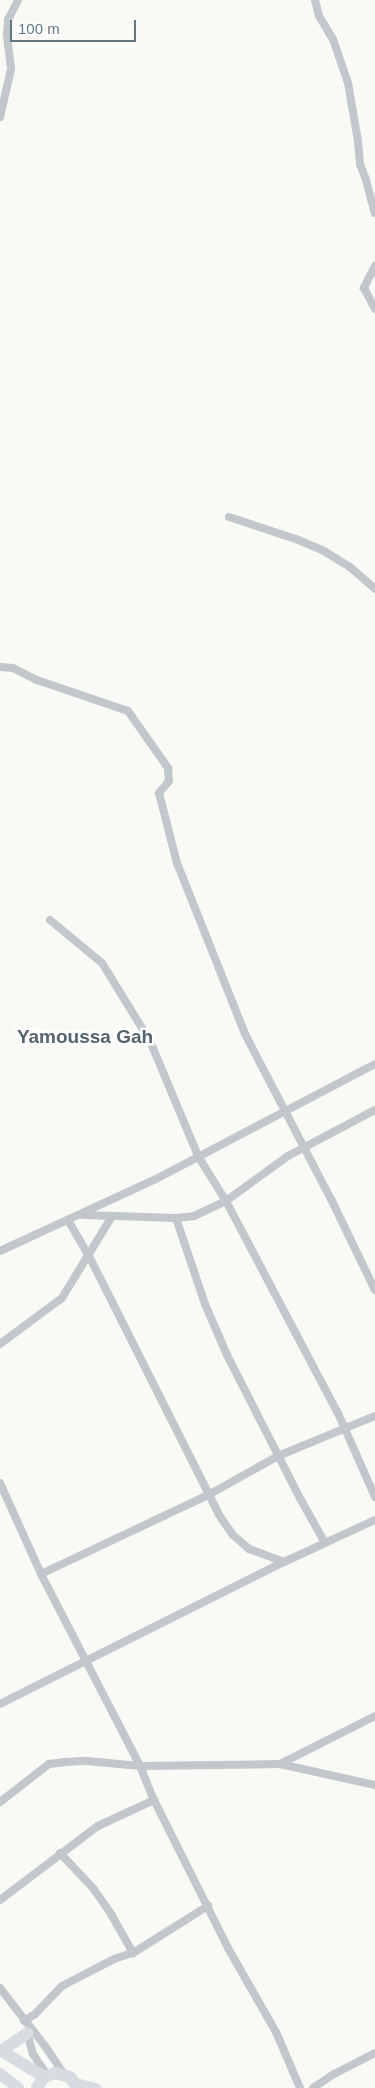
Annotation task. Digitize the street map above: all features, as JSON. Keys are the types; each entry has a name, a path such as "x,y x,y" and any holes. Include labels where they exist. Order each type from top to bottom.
{"main road":[{"path":"26,2026 1,2051 43,2080 63,2074 76,2085 95,2088"},
{"path":"0,2074 18,2088"}],"street":[{"path":"0,117 11,69 7,34 8,20 18,0"},
{"path":"315,0 319,16 333,39 348,83 360,164 375,213"},
{"path":"375,266 364,288 375,309"},
{"path":"230,517 296,539 324,551 350,567 374,586"},
{"path":"0,668 13,668 37,680 128,711 168,768 169,781 159,793 177,863 245,1034 375,1290"},
{"path":"50,920 102,963 150,1040 198,1156 226,1201 346,1429 375,1497"},
{"path":"0,1251 156,1179 375,1064"},
{"path":"79,1215 176,1218 194,1216 226,1201 258,1176 304,1147 375,1110"},
{"path":"0,1344 62,1298 112,1216"},
{"path":"176,1218 205,1304 246,1395 325,1542"},
{"path":"68,1220 88,1254 219,1515 233,1535 249,1549 284,1562"},
{"path":"41,1574 210,1494 278,1456 375,1416"},
{"path":"0,1483 41,1574 140,1766 154,1800 228,1948 276,2032 300,2088"},
{"path":"0,1704 284,1562 375,1520"},
{"path":"280,1764 375,1716"},
{"path":"0,1802 49,1764 87,1761 140,1766 280,1764 375,1785"},
{"path":"0,1900 98,1826 154,1800"},
{"path":"60,1853 93,1888 133,1952"},
{"path":"43,2080 33,2054 26,2026 34,2014 62,1986 114,1959 133,1952 208,1906"},
{"path":"0,1988 26,2026 45,2046 63,2074"},
{"path":"313,2088 334,2074 375,2053"}],"district":[{"name":"Yamoussa Gah","path":"85,1037"}]}
